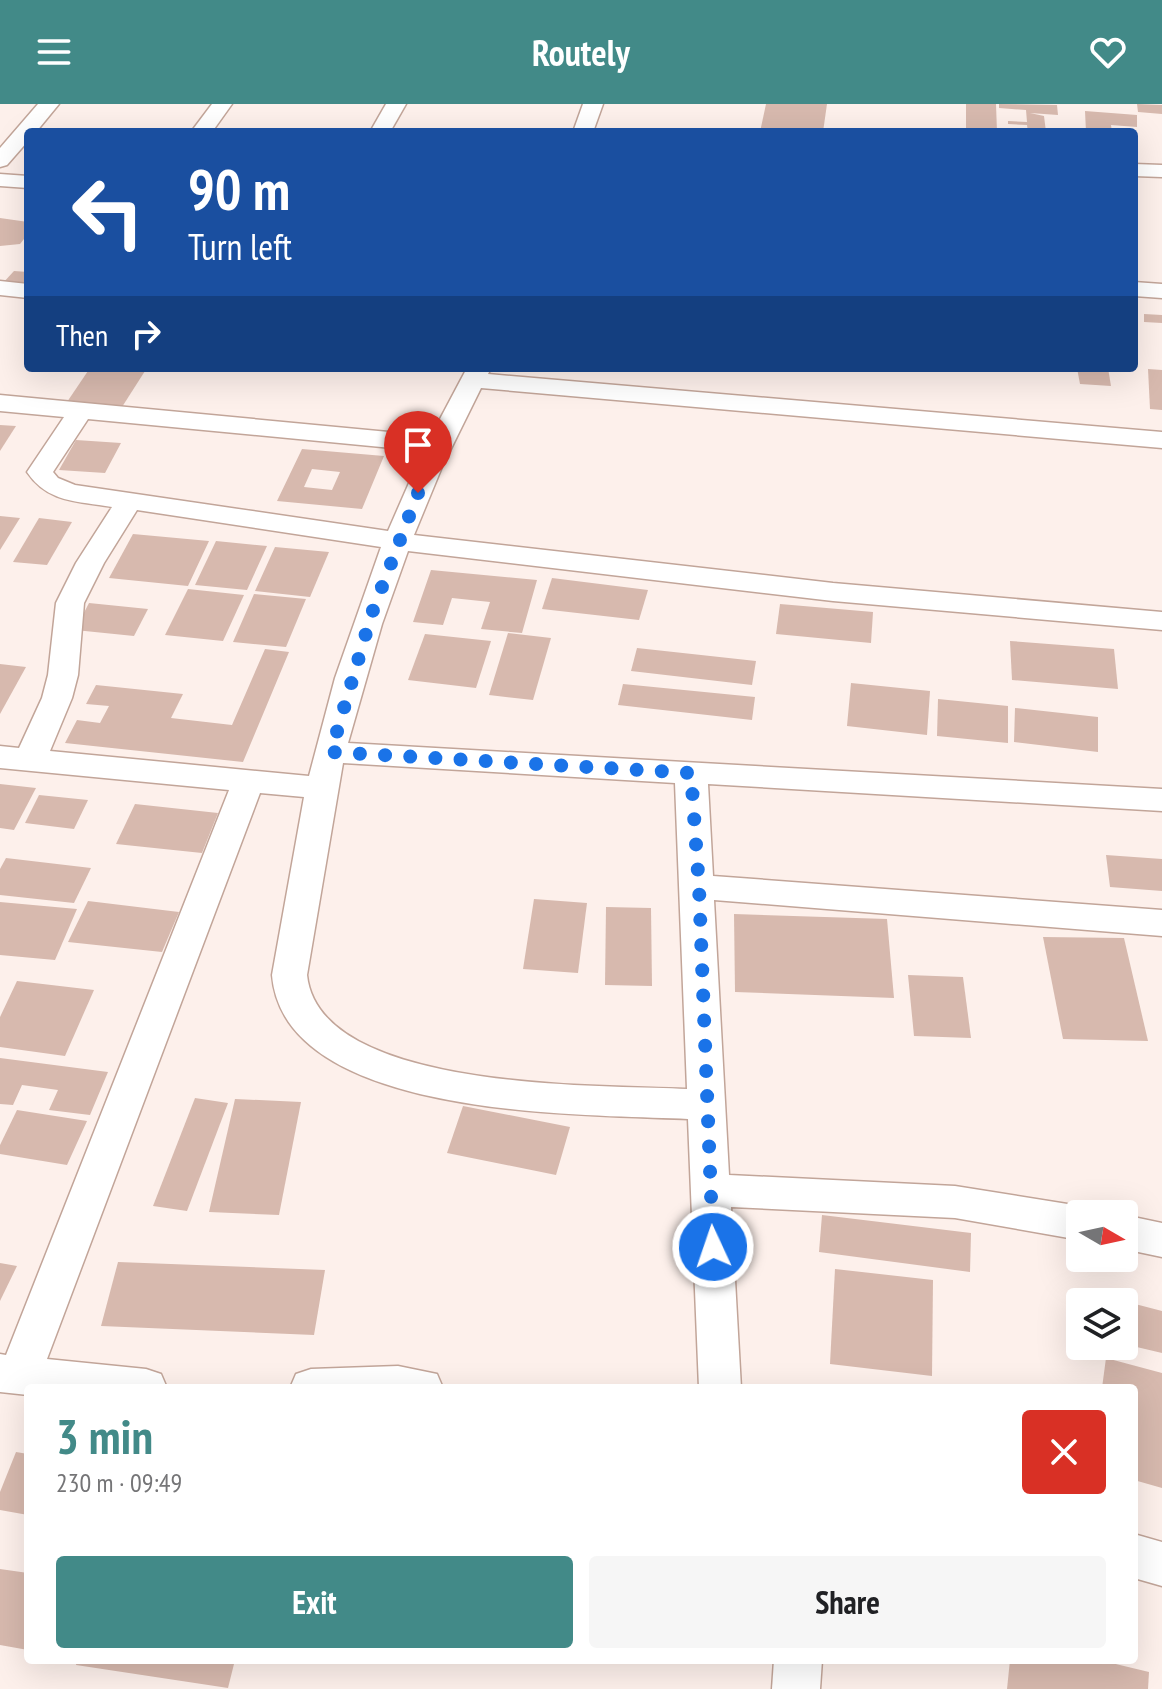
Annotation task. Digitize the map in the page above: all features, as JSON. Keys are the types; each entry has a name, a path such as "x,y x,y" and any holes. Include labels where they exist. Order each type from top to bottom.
{"street":[{"path":"28,128 49,104"},
{"path":"204,128 222,104"},
{"path":"382,128 396,104"},
{"path":"584,128 593,104"},
{"path":"0,161 24,133"},
{"path":"1138,170 1162,171"},
{"path":"0,180 24,182"},
{"path":"0,288 24,291"},
{"path":"1138,289 1162,291"},
{"path":"706,1105 489,1092 374,1069 333,1045 304,1018 289,981 322,788 372,613 397,541 439,445 475,374 1162,440"},
{"path":"0,403 439,445"},
{"path":"81,411 40,472 49,484 69,492 397,541 833,592 1162,621"},
{"path":"129,501 90,563 70,603 63,675 57,698 15,758 322,788"},
{"path":"331,752 1162,800"},
{"path":"691,773 699,887 720,1384"},
{"path":"107,1384 10,1374 248,781"},
{"path":"699,887 1162,923"},
{"path":"710,1190 955,1202 1066,1221"},
{"path":"1138,1235 1162,1240"},
{"path":"1138,1557 1162,1564"},
{"path":"796,1689 798,1664"}],"building":[{"path":"766,104 827,104 824,128 761,128"},
{"path":"966,104 996,104 997,128 966,128"},
{"path":"999,104 1057,105 1058,115 1030,113 1044,116 1046,128 1027,128 1027,125 1008,124 1008,121 1027,122 1026,110 999,108"},
{"path":"1137,104 1162,105 1162,114 1138,112"},
{"path":"1085,111 1137,115 1137,127 1111,125 1111,128 1086,128"},
{"path":"0,218 24,221 24,239 20,244 0,246"},
{"path":"14,271 24,272 24,286 2,284"},
{"path":"1144,314 1162,315 1162,323 1144,322"},
{"path":"1148,369 1162,370 1162,410 1150,409"},
{"path":"87,372 144,372 122,407 67,402"},
{"path":"1078,372 1109,372 1111,386 1080,384"},
{"path":"0,425 16,426 0,451"},
{"path":"76,440 121,443 105,473 59,470"},
{"path":"302,449 384,456 362,509 277,501","holes":["312,469 340,472 332,490 304,487"]},
{"path":"0,516 20,518 0,550"},
{"path":"39,518 72,522 47,565 13,562"},
{"path":"133,534 209,541 188,586 109,578"},
{"path":"216,541 267,546 247,590 195,585"},
{"path":"275,547 329,552 310,597 255,591"},
{"path":"431,570 537,580 522,633 481,629 490,602 452,598 443,625 413,622"},
{"path":"552,578 648,590 639,620 542,609"},
{"path":"188,589 244,595 223,641 165,635"},
{"path":"254,594 306,599 286,647 233,642"},
{"path":"89,603 148,609 134,636 75,630"},
{"path":"780,604 873,612 871,643 776,634"},
{"path":"508,633 551,638 533,700 489,695"},
{"path":"425,634 491,641 476,688 408,680"},
{"path":"1010,641 1114,649 1118,689 1012,680"},
{"path":"637,648 756,661 752,685 631,671"},
{"path":"265,649 289,652 243,762 65,743 77,720 100,723 109,706 86,704 96,685 183,694 171,718 232,725"},
{"path":"0,664 26,667 0,714"},
{"path":"851,683 930,691 927,735 847,726"},
{"path":"623,684 755,697 752,720 618,705"},
{"path":"938,699 1008,706 1008,743 937,736"},
{"path":"1015,708 1098,717 1098,752 1014,742"},
{"path":"0,784 36,788 14,830 0,828"},
{"path":"39,795 88,800 74,829 25,823"},
{"path":"135,804 218,813 202,853 116,844"},
{"path":"1106,855 1162,859 1162,891 1110,887"},
{"path":"6,858 91,868 74,903 0,895 0,869"},
{"path":"534,899 587,903 578,973 523,969"},
{"path":"88,901 179,912 162,952 68,942"},
{"path":"0,902 77,909 55,960 0,955"},
{"path":"606,907 651,908 652,986 605,985"},
{"path":"734,914 887,919 894,998 735,992"},
{"path":"1043,937 1124,938 1148,1041 1063,1039"},
{"path":"908,975 963,977 971,1038 914,1036"},
{"path":"17,981 94,990 65,1056 0,1047 0,1017"},
{"path":"0,1058 108,1072 90,1115 49,1110 58,1090 22,1085 13,1105 0,1104"},
{"path":"195,1098 228,1103 187,1211 153,1206"},
{"path":"235,1099 301,1102 279,1215 209,1212"},
{"path":"463,1106 570,1127 556,1175 447,1153"},
{"path":"17,1110 87,1121 67,1165 0,1154 0,1145"},
{"path":"822,1215 971,1233 970,1272 819,1252"},
{"path":"118,1262 325,1270 314,1335 101,1326"},
{"path":"0,1263 17,1266 0,1301"},
{"path":"835,1269 933,1280 932,1376 830,1364"},
{"path":"1138,1305 1162,1311 1162,1353 1138,1347"},
{"path":"1106,1360 1162,1373 1162,1488 1138,1481 1138,1384 1103,1384"},
{"path":"16,1452 24,1453 24,1514 0,1510 0,1492"},
{"path":"0,1569 24,1572 24,1649 0,1645"},
{"path":"76,1664 234,1664 228,1688"},
{"path":"1010,1664 1116,1664 1149,1672 1148,1689 1007,1689"}],"route":[{"path":"418,493 397,541 372,613 331,752 691,773 699,887 713,1247"}]}
